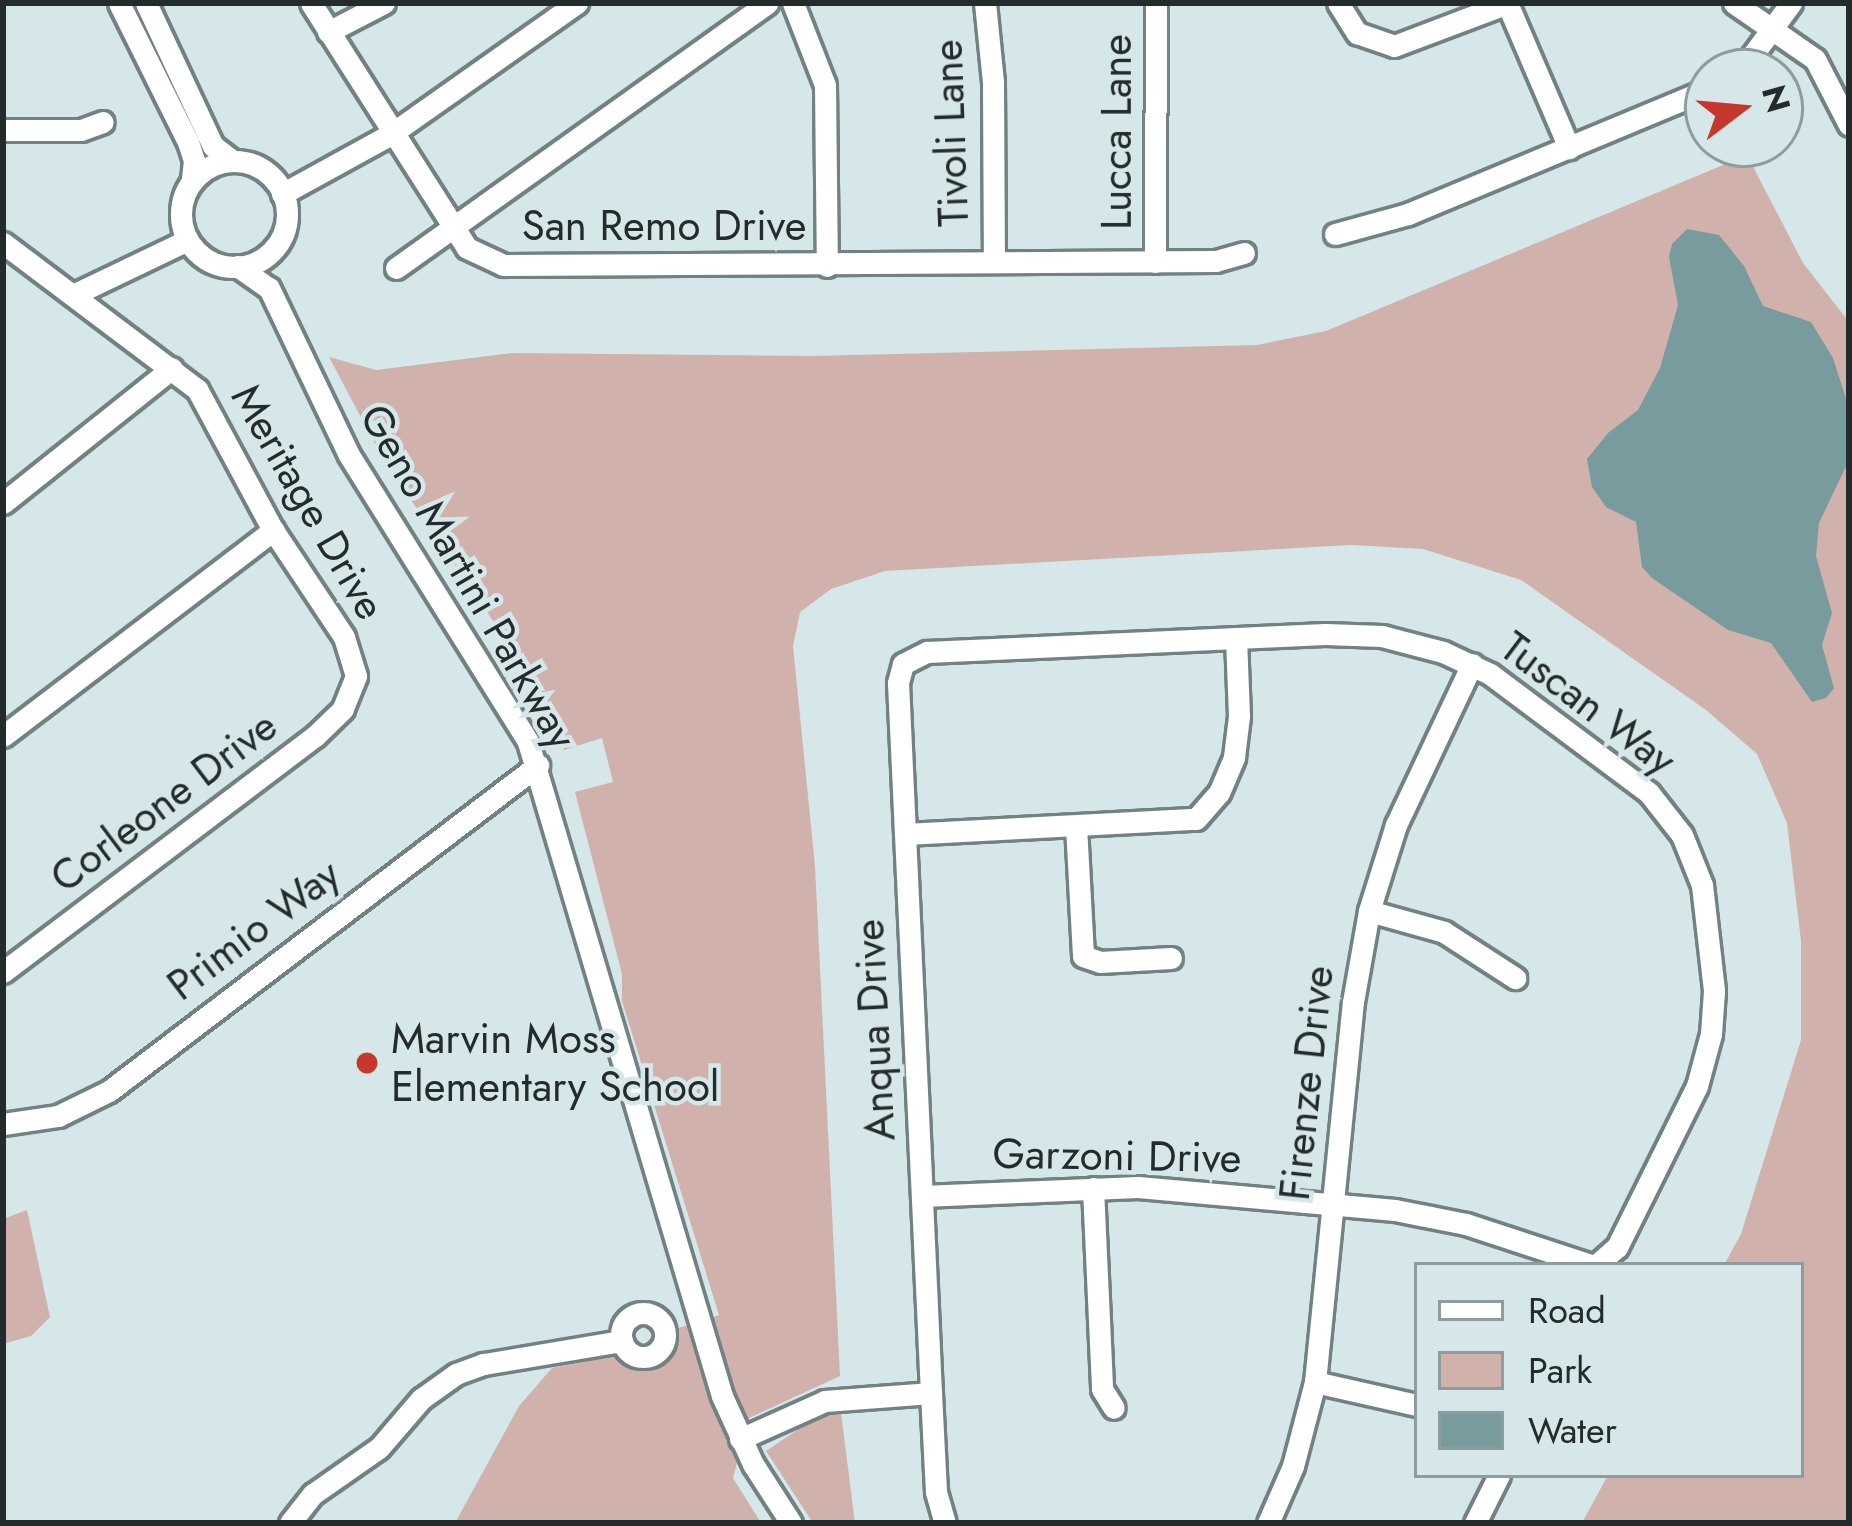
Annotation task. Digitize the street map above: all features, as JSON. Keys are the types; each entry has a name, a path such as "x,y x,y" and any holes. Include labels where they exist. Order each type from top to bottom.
{"street":[{"path":"119,3 194,160 182,215 188,239 207,259 237,266 269,287 273,252 287,219 282,194 268,174 233,161 213,146 146,3"},
{"name":"San Remo Drive","path":"311,3 467,248 484,260 521,268 827,266 1216,261 1244,253"},
{"path":"328,32 384,3"},
{"path":"282,194 391,134 577,3"},
{"path":"396,268 766,3"},
{"path":"793,3 825,86 827,266"},
{"name":"Tivoli Lane","path":"986,3 993,82 994,261"},
{"name":"Lucca Lane","path":"1155,262 1156,3"},
{"path":"1338,3 1363,49 1412,44 1508,3 1569,148"},
{"path":"1734,3 1820,64 1849,124"},
{"path":"1758,48 1791,3"},
{"path":"1335,234 1408,214 1684,99"},
{"path":"3,130 81,130 103,122"},
{"path":"192,181 233,161"},
{"path":"73,295 188,239"},
{"name":"Meritage Drive","path":"3,243 197,389 273,530 344,637 355,680"},
{"path":"237,266 273,252"},
{"name":"Geno Martini Parkway","path":"269,287 349,455 504,698 538,765 698,1318 740,1439 791,1523"},
{"path":"3,503 172,368"},
{"path":"3,736 273,530"},
{"name":"Tuscan Way","path":"897,659 927,652 1236,638 1367,634 1412,642 1472,664 1513,688 1649,793 1682,835 1702,885 1714,991 1706,1060 1616,1247 1598,1262"},
{"path":"905,834 1178,822 1209,816 1238,740 1236,638"},
{"name":"Anqua Drive","path":"897,659 935,1492 945,1523"},
{"name":"Firenze Drive","path":"1268,1523 1293,1466 1315,1382 1353,1002 1369,910 1396,825 1472,664"},
{"name":"Corleone Drive","path":"3,972 315,736 344,709 355,680"},
{"name":"Primio Way","path":"3,1124 58,1116 109,1090 538,765"},
{"path":"1076,826 1086,966 1171,958"},
{"path":"1369,910 1444,932 1515,978"},
{"name":"Garzoni Drive","path":"922,1196 1152,1187 1334,1204 1431,1216 1584,1262"},
{"path":"1093,1188 1102,1389 1114,1408"},
{"path":"290,1523 313,1495 379,1448 421,1399 456,1374 484,1364 622,1341 632,1354 649,1356 662,1346 663,1329 698,1318"},
{"path":"1315,1382 1414,1404"},
{"path":"740,1439 825,1401 931,1393"},
{"path":"1475,1523 1498,1478"}],"green space":[{"path":"1716,168 1754,168 1803,263 1849,322 1849,1523 1582,1523 1606,1478 1804,1478 1804,1262 1726,1262 1741,1234 1801,1040 1801,941 1787,823 1757,754 1706,710 1521,580 1423,549 1351,545 885,571 831,589 800,612 793,646 815,866 840,1376 749,1418 733,1478 761,1523 455,1523 519,1406 552,1368 621,1355 646,1361 662,1352 666,1332 719,1315 622,1001 622,974 575,792 613,782 602,738 564,750 553,709 383,459 329,357 376,370 512,353 813,356 1257,345 1326,331"},
{"path":"27,1210 50,1317 31,1336 3,1344 3,1219"},
{"path":"841,1413 855,1523 813,1523 766,1451 821,1414"}],"water":[{"path":"1687,229 1719,235 1744,266 1763,306 1811,322 1833,358 1849,408 1849,460 1819,523 1816,556 1832,613 1822,645 1834,688 1826,698 1812,702 1771,643 1728,630 1652,578 1642,567 1636,522 1606,507 1592,487 1587,459 1608,433 1638,410 1660,368 1678,305 1669,257 1672,244"}],"place":[{"name":"Marvin Moss Elementary School","path":"367,1063"}]}
